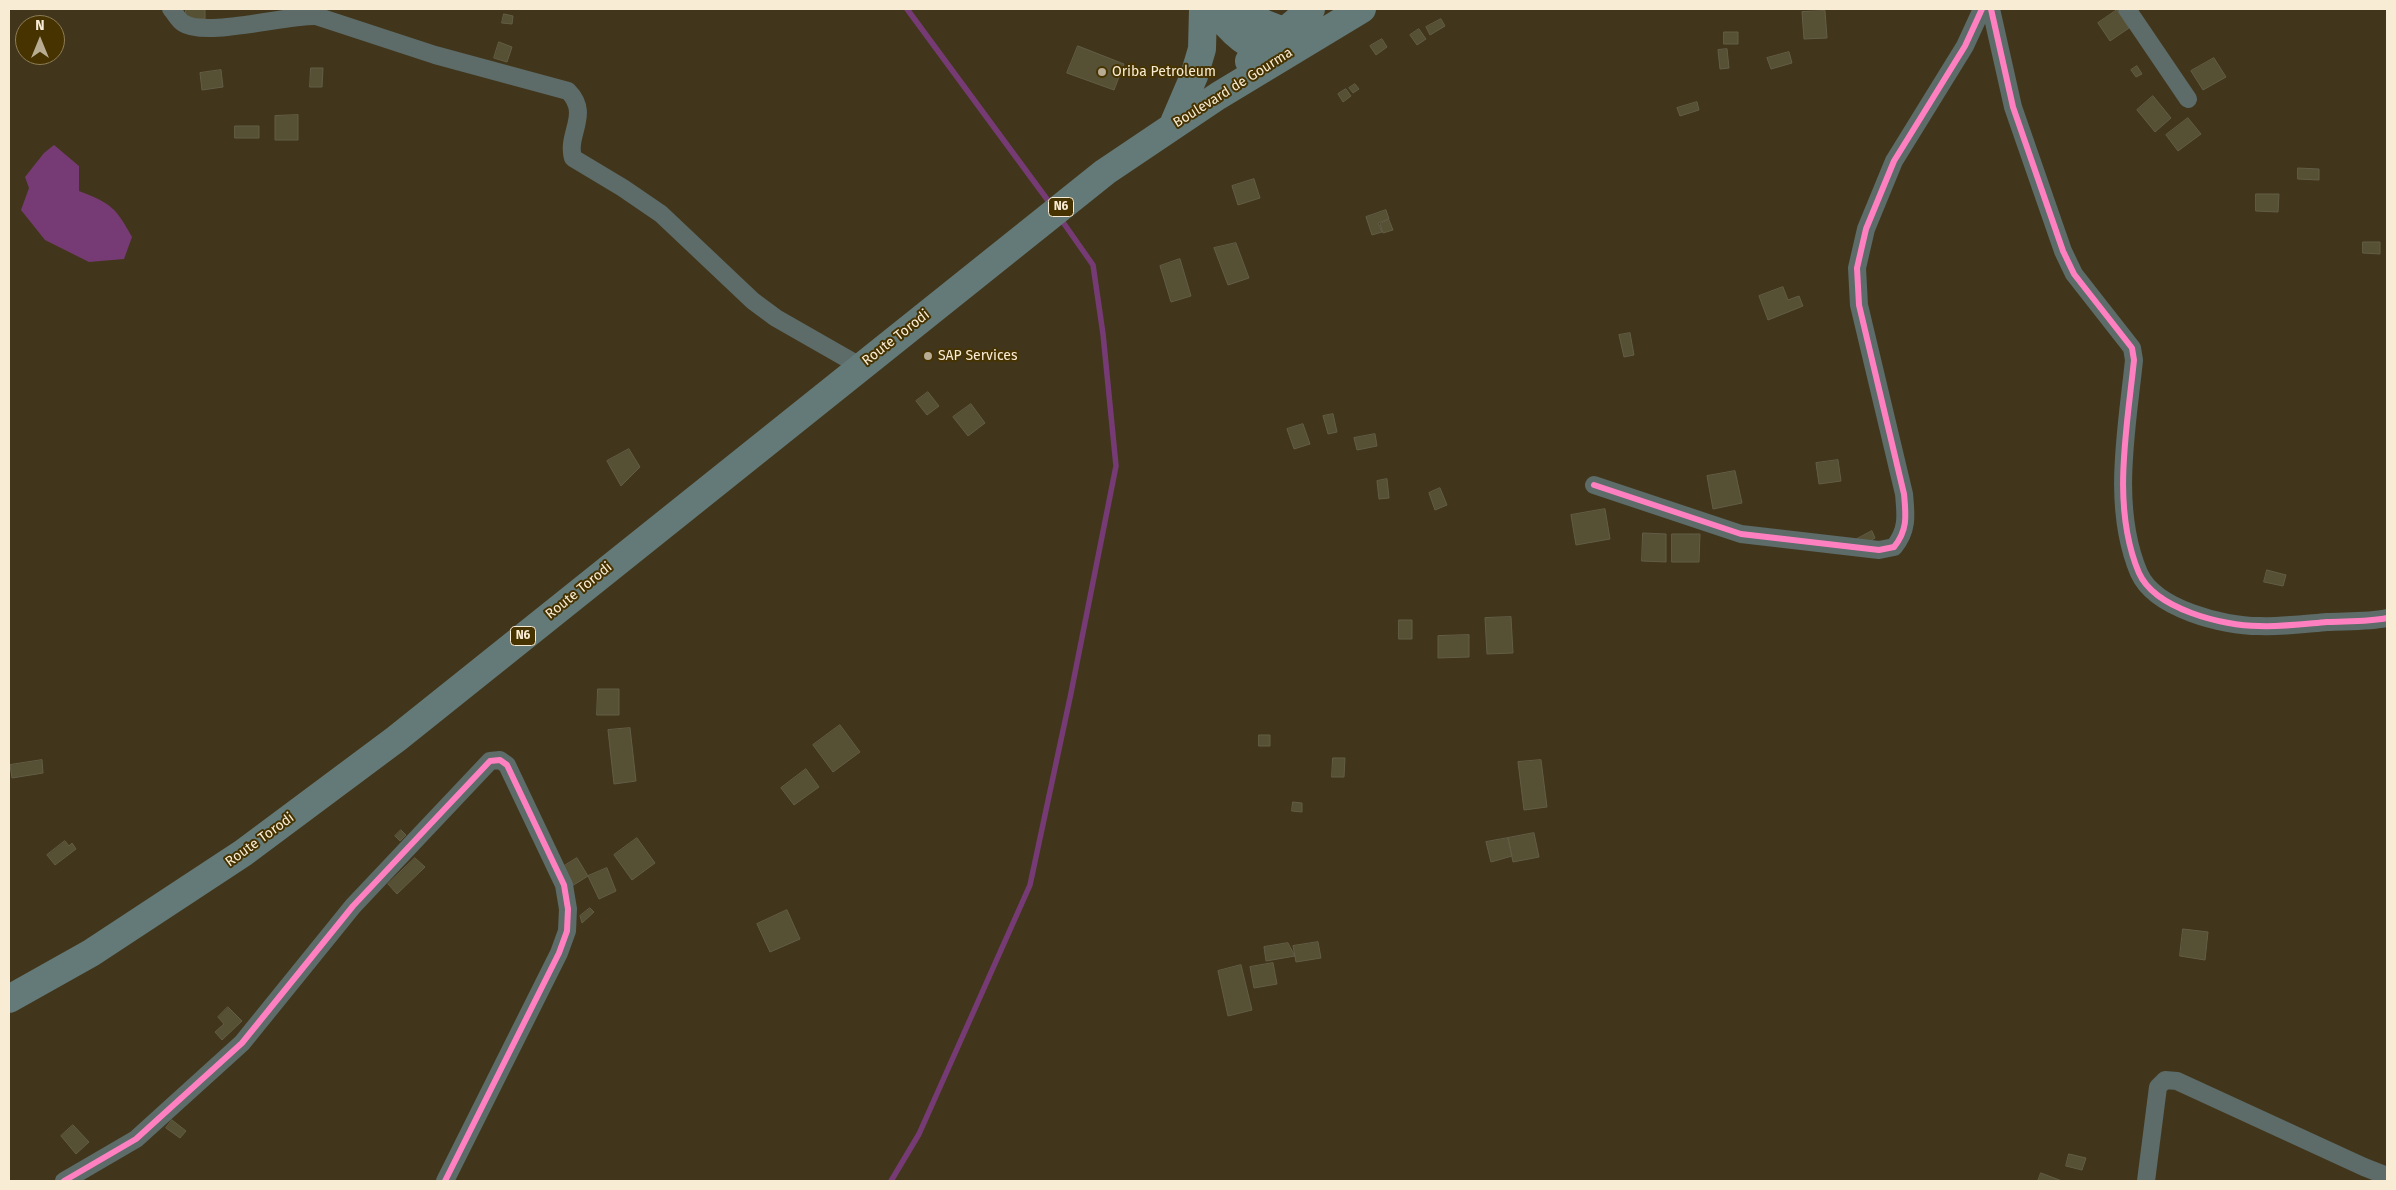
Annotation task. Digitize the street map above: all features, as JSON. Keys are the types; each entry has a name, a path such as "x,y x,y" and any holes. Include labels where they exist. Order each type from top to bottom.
{"main road":[{"path":"1173,125 1194,76 1202,49 1203,9"},
{"path":"1215,9 1230,31 1250,46 1329,12 1352,9"},
{"path":"1242,9 1262,23 1290,28"},
{"name":"Boulevard de Gourma","path":"1105,172 1173,125 1290,28 1310,41 1362,9"},
{"name":"Route Torodi","path":"9,999 91,953 244,853 396,739 860,366 1105,172"}],"street":[{"path":"170,9 181,23 190,27 213,29 299,15 316,16 435,55 520,76 568,91 576,99 578,109 571,150 573,158 623,188 661,214 753,301 776,318 860,366"},
{"path":"1594,485 1741,534 1879,550 1894,547 1902,537 1906,523 1904,494 1859,305 1857,268 1866,229 1894,160 1965,46 1982,9"},
{"path":"1991,9 2013,107 2063,251 2074,274 2132,348 2134,360 2124,451 2124,509 2130,545 2140,575 2153,591 2175,606 2215,620 2258,626 2387,618"},
{"path":"2127,9 2188,99"},
{"path":"64,1181 136,1139 242,1043 352,906 490,761 500,760 507,766 564,885 568,909 566,931 559,953 445,1181"},
{"path":"2146,1181 2158,1087 2164,1080 2177,1081 2387,1176"}],"shaded area":[{"path":"54,145 79,166 79,191 106,203 117,213 126,227 132,237 124,259 89,262 45,240 21,210 29,188 25,177 44,153"}],"building":[{"path":"186,9 205,9 205,19 186,19"},
{"path":"2117,10 2129,28 2110,41 2098,23"},
{"path":"1825,11 1827,38 1804,39 1802,12"},
{"path":"504,14 513,16 512,24 502,23"},
{"path":"1441,19 1445,26 1430,35 1426,27"},
{"path":"1419,29 1426,39 1417,45 1410,35"},
{"path":"1724,32 1738,32 1738,44 1724,44"},
{"path":"1382,39 1387,47 1376,55 1370,46"},
{"path":"499,42 512,47 507,62 494,58"},
{"path":"1078,46 1124,64 1114,90 1067,73"},
{"path":"1727,49 1729,68 1720,69 1718,50"},
{"path":"1789,52 1792,63 1771,69 1767,58"},
{"path":"2214,58 2226,77 2203,90 2191,71"},
{"path":"2137,66 2142,74 2136,77 2131,70"},
{"path":"311,68 323,68 322,87 310,87"},
{"path":"221,70 223,87 202,90 200,73"},
{"path":"1355,84 1359,89 1353,93 1349,88"},
{"path":"1346,89 1351,96 1343,102 1338,94"},
{"path":"2153,96 2171,118 2155,132 2137,110"},
{"path":"1697,102 1699,110 1680,116 1677,108"},
{"path":"298,115 298,140 275,140 275,116"},
{"path":"2188,118 2201,134 2178,151 2166,135"},
{"path":"235,126 259,126 259,138 235,138"},
{"path":"2298,168 2319,169 2319,180 2298,179"},
{"path":"1254,179 1260,198 1238,205 1232,186"},
{"path":"2256,194 2279,194 2278,212 2256,211"},
{"path":"1386,210 1389,219 1378,223 1382,232 1372,235 1366,217"},
{"path":"1389,220 1393,230 1383,233 1380,224"},
{"path":"2363,242 2380,242 2380,254 2363,253"},
{"path":"1236,243 1249,278 1228,285 1214,248"},
{"path":"1180,259 1191,296 1171,302 1160,266"},
{"path":"1783,287 1788,300 1799,296 1803,306 1768,320 1759,296"},
{"path":"1630,333 1634,355 1624,357 1619,335"},
{"path":"928,392 939,406 927,415 916,401"},
{"path":"971,404 985,423 968,436 953,417"},
{"path":"1333,414 1337,432 1328,434 1323,416"},
{"path":"1303,424 1310,444 1294,449 1287,429"},
{"path":"1375,434 1377,446 1357,450 1354,438"},
{"path":"629,449 640,467 621,486 607,461"},
{"path":"1838,460 1841,481 1819,484 1816,463"},
{"path":"1735,471 1742,503 1713,509 1707,476"},
{"path":"1387,479 1389,498 1379,499 1377,481"},
{"path":"1440,488 1447,505 1435,510 1429,493"},
{"path":"1605,509 1610,539 1576,545 1571,515"},
{"path":"1872,531 1875,538 1861,546 1857,539"},
{"path":"1643,533 1666,534 1666,562 1642,561"},
{"path":"1672,534 1700,534 1699,562 1672,562"},
{"path":"2267,570 2286,575 2283,586 2264,582"},
{"path":"1511,617 1513,653 1487,654 1485,618"},
{"path":"1399,620 1412,620 1412,639 1399,639"},
{"path":"1469,635 1469,657 1438,658 1438,636"},
{"path":"598,689 619,689 619,715 597,715"},
{"path":"840,725 860,752 833,772 813,745"},
{"path":"630,728 636,781 614,784 608,730"},
{"path":"1259,735 1270,735 1270,746 1259,746"},
{"path":"1333,758 1345,758 1344,777 1332,777"},
{"path":"42,760 43,773 12,778 10,765"},
{"path":"1541,760 1547,807 1524,810 1518,762"},
{"path":"806,769 819,787 794,805 781,788"},
{"path":"1293,802 1302,803 1302,812 1292,811"},
{"path":"401,830 406,835 400,841 395,836"},
{"path":"1534,833 1539,857 1513,862 1508,838"},
{"path":"637,838 655,863 632,880 614,855"},
{"path":"1508,838 1512,856 1491,862 1486,842"},
{"path":"65,841 69,846 72,843 76,849 55,865 47,855"},
{"path":"415,858 425,867 397,894 388,884"},
{"path":"577,858 588,876 572,886 561,868"},
{"path":"607,868 616,891 599,899 588,876"},
{"path":"590,908 594,912 582,923 580,916"},
{"path":"787,910 800,939 770,952 757,924"},
{"path":"2183,929 2208,932 2205,960 2180,956"},
{"path":"1318,942 1321,958 1296,962 1293,946"},
{"path":"1288,943 1295,956 1266,961 1264,947"},
{"path":"1273,963 1277,984 1254,988 1250,967"},
{"path":"1241,965 1252,1010 1228,1016 1218,971"},
{"path":"228,1007 242,1021 222,1040 215,1032 224,1024 218,1017"},
{"path":"172,1120 186,1131 180,1138 166,1128"},
{"path":"73,1125 89,1142 76,1154 61,1136"},
{"path":"2069,1154 2086,1158 2082,1170 2066,1166"},
{"path":"2041,1173 2062,1181 2038,1181"}],"waterway":[{"path":"907,9 1052,206"},
{"path":"891,1181 919,1134 1030,885 1071,693 1116,466 1103,334 1093,265 1060,218"}],"cycle path":[{"path":"1594,485 1741,534 1879,550 1894,547 1899,541 1905,522 1904,494 1859,305 1857,268 1866,229 1894,161 1965,46 1982,9"},
{"path":"1991,9 2013,107 2063,251 2074,274 2132,348 2134,360 2125,440 2123,495 2125,522 2130,548 2139,573 2147,586 2175,606 2209,619 2227,623 2276,626 2387,618"},
{"path":"64,1181 136,1139 242,1043 353,906 490,761 500,760 507,765 564,885 568,909 567,931 559,953 445,1181"}],"place":[{"name":"Oriba Petroleum","path":"1102,72"},
{"name":"SAP Services","path":"928,356"}]}
